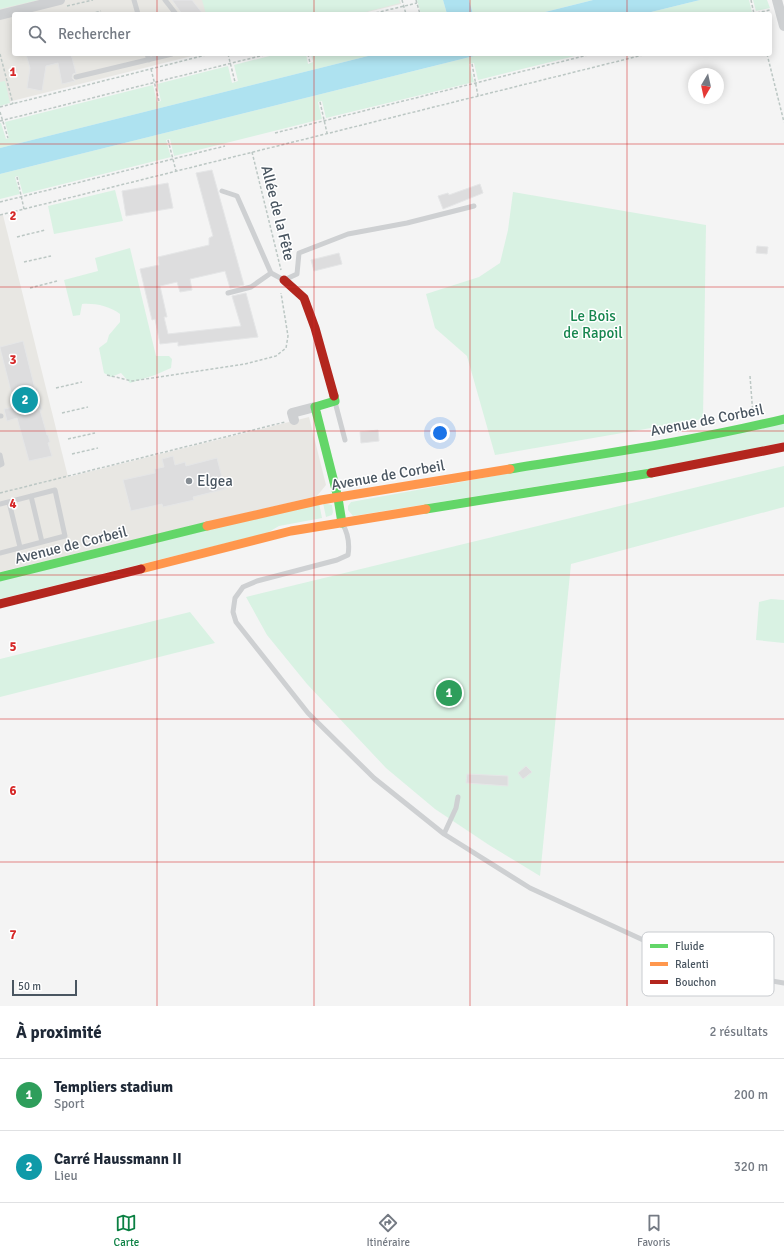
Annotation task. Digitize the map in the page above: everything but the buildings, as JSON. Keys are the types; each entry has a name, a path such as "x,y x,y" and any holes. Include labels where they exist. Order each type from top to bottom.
{"main road":[{"path":"284,280 304,298 315,328 335,401 315,407 338,498 342,523"},
{"name":"Avenue de Corbeil","path":"0,577 209,525 338,498 665,443 784,419"},
{"path":"0,604 291,531 672,470 784,447"}],"street":[{"path":"0,15 60,0"},
{"path":"778,4 784,26"},
{"path":"294,420 292,413 315,407"}],"lane":[{"path":"134,0 137,12"},
{"path":"165,0 174,12"},
{"path":"148,56 149,60"},
{"path":"76,77 162,56"},
{"path":"222,191 237,196 271,273 284,280 297,274 299,253 348,234 407,223 474,206"},
{"path":"228,293 250,287 271,273"},
{"path":"335,401 345,440"},
{"path":"0,454 2,464 0,465"},
{"path":"0,504 55,490 66,536 0,553"},
{"path":"31,496 42,542"},
{"path":"9,502 20,547"},
{"path":"342,523 347,534 349,548 348,555 337,560 257,581 243,587 235,598 233,612 236,622 308,713 374,778 444,834 530,888 642,939"},
{"path":"444,834 456,808 458,796"},
{"path":"774,981 784,983"}],"path":[{"path":"402,0 405,12"},
{"path":"751,0 753,12"},
{"path":"379,12 416,1 419,12"},
{"path":"764,12 778,4"},
{"path":"0,54 13,104"},
{"path":"0,107 202,56"},
{"path":"228,56 235,82"},
{"path":"1,120 260,56"},
{"path":"308,56 310,63"},
{"path":"275,133 584,56"},
{"path":"0,215 638,56"},
{"path":"768,56 784,122"},
{"path":"472,64 478,96"},
{"path":"151,69 159,101"},
{"path":"320,102 327,133"},
{"path":"0,112 1,120 8,138"},
{"path":"168,140 176,171"},
{"path":"0,202 225,146"},
{"name":"Allée de la Fête","path":"252,152 284,280"},
{"path":"17,178 24,209"},
{"path":"17,237 44,230"},
{"path":"24,262 51,256"},
{"path":"107,375 132,381 245,364 276,356 286,348 288,336 281,294 284,280"},
{"path":"30,288 57,281"},
{"path":"750,376 753,416"},
{"path":"56,388 82,382"},
{"path":"62,414 88,407"},
{"path":"0,493 294,420"},
{"path":"68,439 95,433"},
{"path":"72,454 98,448"}],"shaded area":[{"path":"0,0 400,0 401,4 367,12 12,12 12,56 192,56 0,104"},
{"path":"3,215 68,477 309,417 326,485 317,496 0,572 0,216"}],"green space":[{"path":"0,0 38,0 0,9"},
{"path":"202,0 399,0 400,3 366,12 205,12"},
{"path":"417,0 443,0 446,12 420,12"},
{"path":"469,0 593,0 545,12 472,12"},
{"path":"700,0 749,0 752,12 651,12"},
{"path":"753,0 767,0 770,8 756,11"},
{"path":"269,56 306,56 308,64 313,62 312,56 368,56 0,148 0,123 6,139 9,138 5,122 153,85 157,102 161,101 157,84 228,66 232,83 238,81 234,65"},
{"path":"474,56 575,56 478,80 474,63 469,64 474,82 326,118 322,101 318,102 322,119 174,156 170,139 166,140 171,157 23,194 18,176 15,177 20,194 0,199 0,174"},
{"path":"5,81 10,103 0,106 0,82"},
{"path":"115,190 123,221 54,234 48,206"},
{"name":"Le Bois de Rapoil","path":"513,192 706,225 703,419 495,455 467,356 435,328 426,294 479,277 500,263 508,230"},
{"path":"130,248 156,356 169,356 172,359 171,368 130,383 121,373 111,377 104,373 99,348 107,342 109,335 120,322 120,314 112,309 102,306 82,304 80,315 73,316 64,280 98,271 95,258"},
{"path":"784,423 784,442 714,458 353,516 348,510 348,506 351,502"},
{"path":"784,466 784,507 571,564 540,876 489,845 435,809 386,768 307,684 267,635 246,597"},
{"path":"319,503 322,518 279,526 267,533 0,599 0,580"},
{"path":"323,503 332,505 332,515 326,517"},
{"path":"771,599 784,600 784,643 756,640 759,602"},
{"path":"190,612 215,643 0,697 0,659"}],"water":[{"path":"443,0 469,0 472,12 446,12"},
{"path":"593,0 700,0 651,12 545,12"},
{"path":"368,56 474,56 0,174 0,148"}],"traffic: fast":[{"path":"334,396 335,401 315,407 338,498 342,523"},
{"path":"510,469 682,441 784,419"},
{"path":"426,509 651,473"},
{"path":"0,577 207,526"}],"traffic: slow":[{"path":"207,526 321,500 510,469"},
{"path":"141,569 291,531 426,509"}],"traffic: jam":[{"path":"284,280 304,298 315,328 334,396"},
{"path":"651,473 784,447"},
{"path":"0,604 141,569"}],"place":[{"name":"Carré Haussmann II","path":"25,400"},
{"name":"Elgea","path":"189,481"},
{"name":"Templiers stadium","path":"449,693"}]}
